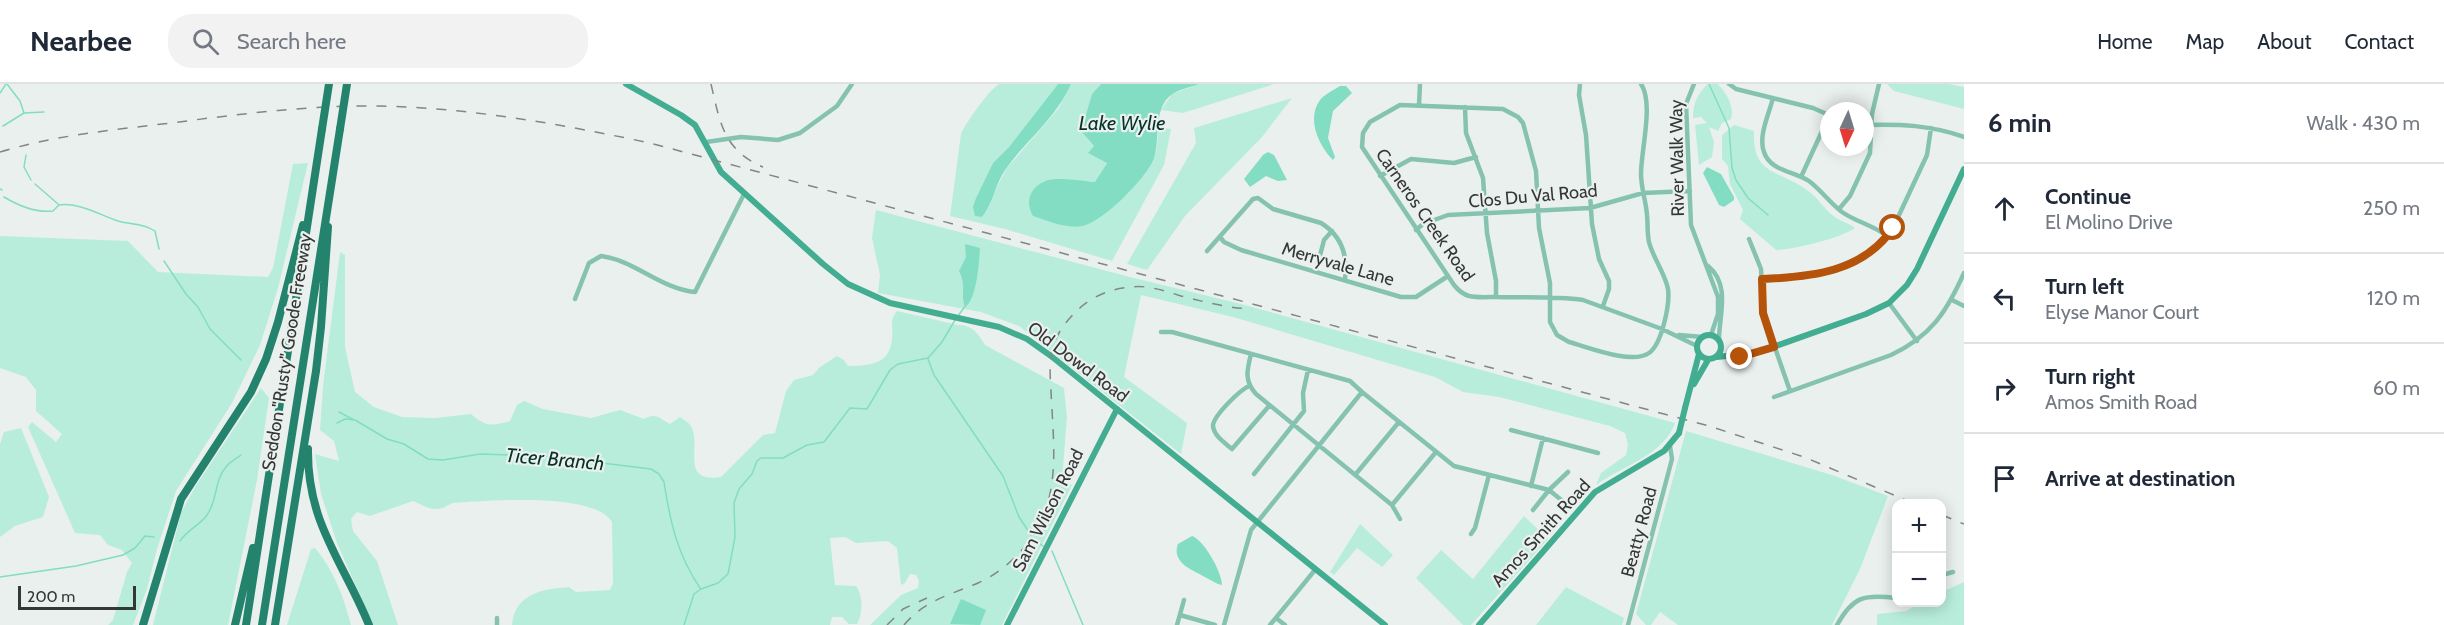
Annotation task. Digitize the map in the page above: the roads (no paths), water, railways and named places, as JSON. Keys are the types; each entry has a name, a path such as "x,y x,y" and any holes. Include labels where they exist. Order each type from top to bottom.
{"highway":[{"name":"Seddon \"Rusty\" Goode Freeway","path":"246,625 329,84"},
{"name":"Seddon \"Rusty\" Goode Freeway","path":"262,625 347,84"},
{"path":"143,625 181,499 243,405 267,359 314,184"},
{"path":"275,625 321,327 330,194"},
{"path":"310,407 308,455 314,503 325,537 369,625"},
{"path":"235,625 266,495"}],"street":[{"name":"Old Dowd Road","path":"626,84 695,125 721,172 848,284 885,301 999,327 1027,339 1385,625"},
{"path":"706,142 741,137 778,140 800,133 837,106 852,84"},
{"path":"1419,105 1420,84"},
{"path":"1580,84 1579,95 1586,135 1590,208 1599,259 1608,281 1609,290 1603,306"},
{"path":"1550,298 1552,328 1557,335 1569,342 1627,357 1639,357 1652,350 1657,343 1662,329 1668,288 1650,245 1643,193 1641,175 1647,105 1641,84"},
{"name":"River Walk Way","path":"1694,84 1686,105 1691,225 1708,266 1718,304 1711,335"},
{"path":"1729,84 1736,89 1820,112"},
{"path":"1874,105 1879,84"},
{"path":"1773,98 1763,138 1765,155 1773,164 1808,180 1839,209 1874,226 1887,236"},
{"name":"Carneros Creek Road","path":"1550,298 1550,283 1538,211 1536,171 1523,123 1518,117 1503,109 1419,105 1396,106 1374,119 1365,129 1363,150 1459,291 1466,294 1496,297 1576,299 1603,306 1662,329 1697,346"},
{"path":"1465,107 1466,133 1484,178 1485,215 1496,281 1496,297"},
{"path":"1874,125 1913,124 1964,137"},
{"path":"1762,279 1801,277 1845,266 1868,254 1887,236 1898,218 1927,155 1931,128"},
{"path":"1801,177 1820,135"},
{"path":"1839,209 1850,196 1869,156"},
{"path":"1380,176 1411,159 1454,163 1476,157"},
{"path":"1744,356 1722,348 1719,340 1711,335 1703,337 1697,346 1699,354 1708,360 1717,357 1744,356 1866,314 1889,303 1907,285 1917,269 1964,169"},
{"name":"Clos Du Val Road","path":"1416,230 1423,224 1448,215 1485,215 1590,208 1643,193 1689,191"},
{"path":"575,299 589,263 601,256 634,268 673,287 695,292 744,194"},
{"path":"1207,251 1253,199 1258,198 1273,209 1321,223 1332,231 1346,257 1345,279"},
{"path":"1316,271 1324,240 1332,231"},
{"name":"Merryvale Lane","path":"1220,237 1232,247 1241,250 1410,298 1426,291 1448,276"},
{"path":"1749,239 1761,269 1763,313 1790,391"},
{"name":"River Walk Way","path":"1708,266 1719,283 1722,296 1719,340"},
{"path":"1774,397 1891,355 1917,341 1938,321 1952,300 1964,273"},
{"path":"1952,300 1964,306"},
{"path":"1889,303 1917,341"},
{"path":"1161,332 1172,332 1350,381 1454,466 1549,490 1565,503"},
{"name":"Carneros Creek Road","path":"1676,335 1690,338 1703,337"},
{"path":"1717,357 1722,348"},
{"path":"1251,354 1246,376 1249,387 1392,505 1400,519"},
{"name":"Amos Smith Road","path":"1479,625 1595,492 1670,446 1679,433 1699,354"},
{"name":"Amos Smith Road","path":"1692,387 1708,360"},
{"path":"1254,474 1305,411 1303,393 1308,370"},
{"path":"1249,387 1240,390 1214,421 1213,428 1217,435 1232,449 1269,405"},
{"path":"1224,625 1248,536 1362,392"},
{"name":"Sam Wilson Road","path":"1007,625 1117,409"},
{"path":"1355,475 1399,422"},
{"path":"1511,430 1598,453"},
{"path":"1531,486 1543,438"},
{"name":"Beatty Road","path":"1628,625 1672,459 1670,446"},
{"path":"1392,505 1436,452"},
{"path":"1533,510 1549,490 1569,472"},
{"path":"1471,534 1475,528 1490,475"},
{"path":"1270,625 1315,570"},
{"path":"1946,574 1953,572"},
{"path":"1837,625 1847,608 1857,600 1874,596 1892,598"},
{"path":"1177,625 1184,600"},
{"path":"1180,615 1215,625"},
{"path":"497,618 497,625"},
{"path":"1276,618 1285,625"}],"water":[{"name":"Lake Wylie","path":"1058,84 1071,84 1057,109 1005,170 982,217 975,216 973,207 976,198 993,163 1009,147"},
{"name":"Lake Wylie","path":"1101,84 1199,84 1177,92 1166,100 1160,113 1156,150 1150,166 1134,187 1101,217 1091,223 1076,227 1057,224 1033,216 1029,199 1037,186 1053,179 1095,182 1107,163 1088,153 1094,146 1081,131 1092,94"},
{"path":"1340,86 1346,86 1352,93 1333,111 1328,138 1335,157 1333,160 1319,140 1314,115 1320,100"},
{"path":"1268,152 1274,155 1287,180 1278,181 1266,176 1250,187 1244,179"},
{"path":"1707,167 1721,174 1734,197 1734,200 1724,207 1719,205 1703,173"},
{"path":"965,244 980,248 975,289 965,307 963,281 959,271 966,257"},
{"path":"1192,536 1212,557 1222,585 1180,561 1177,551 1178,544"},
{"path":"961,599 986,610 980,625 950,624"}],"waterway":[{"path":"0,93 6,84"},
{"path":"7,84 20,101 24,113"},
{"path":"1709,84 1729,128 1732,168 1736,180 1748,198 1768,215"},
{"path":"3,126 24,113 44,112"},
{"path":"26,155 24,167 31,180"},
{"path":"35,184 58,204"},
{"path":"4,197 34,210 53,211 59,205 74,205 118,221 146,227 155,231 159,249"},
{"path":"164,261 186,294 198,307 210,329 241,360"},
{"path":"958,316 966,305"},
{"path":"684,625 694,594 718,583 728,574 735,537 734,503 739,489 752,474 757,461 761,458 783,458 807,445 824,442 850,408 867,409 890,370 898,364 928,358 942,342 955,320"},
{"path":"928,359 934,375 1003,476 1019,517 1031,535"},
{"name":"Ticer Branch","path":"339,412 354,420"},
{"name":"Ticer Branch","path":"337,423 345,419 355,420 387,439 404,444 428,459 443,460 480,454 545,456 651,469 659,474 664,482 680,550 700,588"},
{"name":"Ticer Branch","path":"180,541 207,515 222,472 241,455"},
{"name":"Ticer Branch","path":"0,577 76,566 123,555 135,548 145,536 154,537"},
{"path":"1035,540 1043,546"},
{"path":"1052,551 1083,625"}],"railway":[{"path":"711,84 717,111 731,143 739,152 763,167"},
{"path":"0,152 42,141 106,131 249,113 328,107 414,107 515,118 583,129 650,143 1709,426 1804,457 1903,499"},
{"path":"904,625 929,604 995,574 1017,555 1035,533 1049,499 1054,464 1050,374 1053,346 1061,329 1082,306 1105,293 1118,289 1144,287 1216,304 1252,309"},
{"path":"1946,517 1964,524"},
{"path":"887,625 903,609 927,598"}]}
